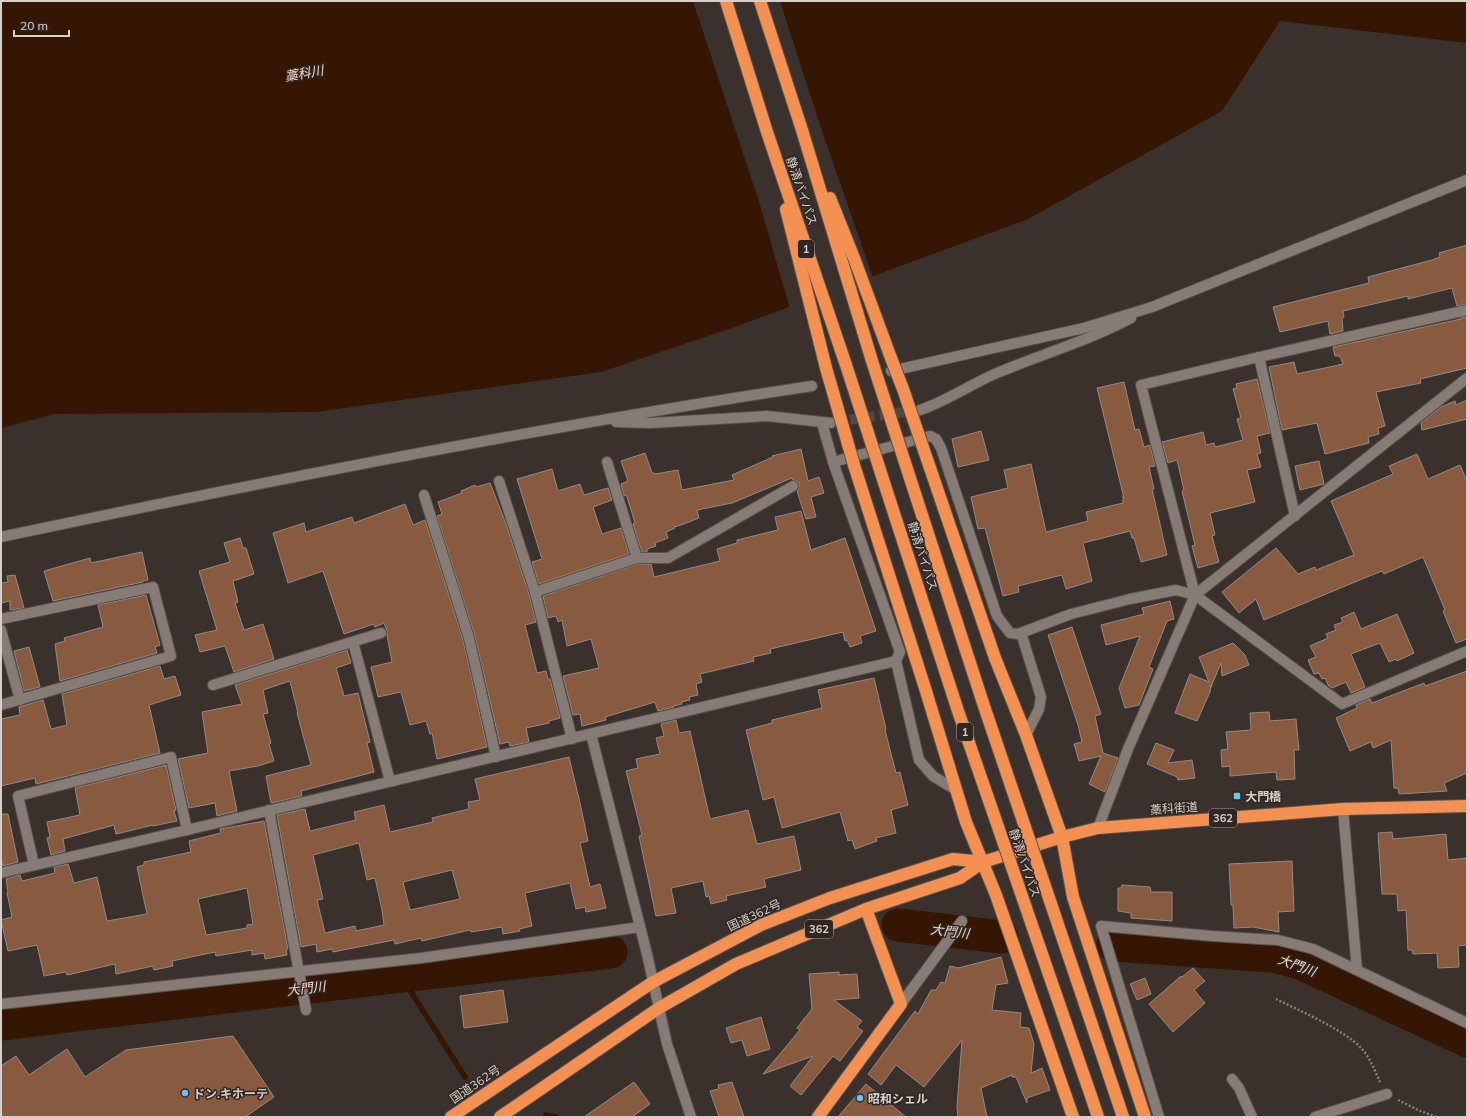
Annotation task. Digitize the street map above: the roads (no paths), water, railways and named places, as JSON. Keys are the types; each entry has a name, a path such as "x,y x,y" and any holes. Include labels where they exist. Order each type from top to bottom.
{"highway":[{"name":"静清バイパス","path":"726,1 767,132 849,372 958,711 1098,1117"},
{"name":"静清バイパス","path":"760,1 802,130 872,361 983,703 1123,1117"},
{"name":"1","path":"802,130 854,258 903,389 995,658 1026,735 1062,837 1073,896 1145,1117"},
{"name":"1","path":"767,132 810,310 854,465 966,822 996,895 1073,1117"},
{"name":"藁科街道","path":"983,862 1062,837 1098,828 1343,809 1467,806"},
{"name":"国道362号","path":"451,1117 653,982 761,925 830,898 953,859 983,862"},
{"name":"362","path":"500,1117 659,1008 736,964 866,909 960,878 983,862"},
{"path":"818,1117 901,1004 866,909"}],"street":[{"path":"891,371 1084,328 1152,307 1467,180"},
{"path":"920,410 931,406 995,373 1113,328 1152,307"},
{"path":"1195,595 1141,385 1467,310"},
{"path":"1259,357 1295,516"},
{"path":"1098,828 1128,749 1195,595 1467,378"},
{"path":"1,537 401,456 592,422 812,386"},
{"path":"592,422 652,423 767,416 826,423 833,462 900,652 896,662 919,760 933,776 956,790"},
{"path":"833,462 930,436 936,439 997,616 1010,633 1021,633 1071,614 1130,599 1176,590 1195,595 1342,704 1467,651"},
{"path":"607,462 637,558"},
{"path":"499,481 535,592 572,739"},
{"path":"535,592 637,558 668,558 793,486"},
{"path":"424,495 469,638 496,757"},
{"path":"1,619 153,587 171,656 1,705"},
{"path":"1,630 20,700"},
{"path":"213,685 381,633"},
{"path":"1021,633 1041,697 1039,709 1026,735"},
{"path":"353,642 390,781"},
{"path":"1,873 896,662"},
{"path":"591,734 640,927 667,1044 691,1117"},
{"path":"34,865 18,796 171,757 187,830"},
{"path":"1343,809 1357,970"},
{"path":"269,810 306,1010"},
{"path":"901,1004 962,921"},
{"path":"1159,1117 1101,926 1212,936 1278,940 1312,949 1467,1023"},
{"path":"1,1004 421,958 640,927"},
{"path":"1232,1079 1239,1088 1252,1117"},
{"path":"1314,1117 1387,1094"}],"water":[{"name":"藁科川","path":"1,1 1467,1 1467,43 1280,21 1222,111 1028,219 735,327 601,372 316,412 55,414 1,428"}],"waterway":[{"name":"大門川","path":"898,925 1002,937"},
{"name":"大門川","path":"1113,945 1274,956 1300,963 1467,1041"},
{"name":"大門川","path":"1,1024 611,952"},
{"path":"401,976 465,1077"},
{"path":"546,1115 556,1117"}],"tunnel":[{"path":"835,422 918,410"}],"place":[{"name":"大門橋","path":"1237,796"},
{"name":"ドン.キホーテ","path":"185,1093"},
{"name":"昭和シェル","path":"860,1098"}]}
